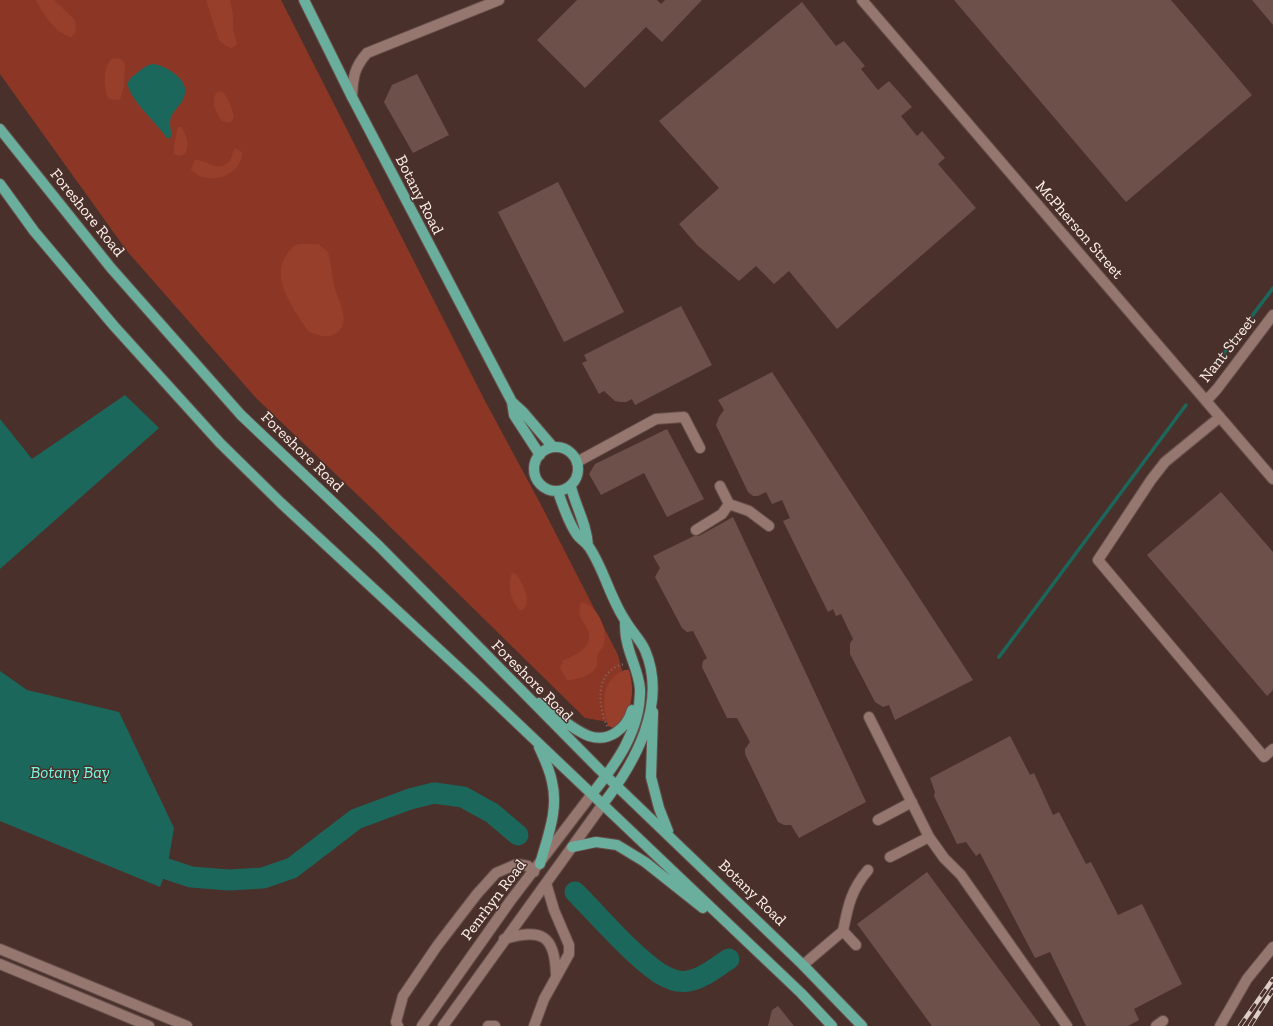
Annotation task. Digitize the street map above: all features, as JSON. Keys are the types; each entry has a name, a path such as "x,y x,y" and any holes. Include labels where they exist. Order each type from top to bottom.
{"main road":[{"name":"Botany Road","path":"304,0 352,97 512,402 514,415 540,455"},
{"name":"Foreshore Road","path":"0,129 112,268 241,415 380,548 606,776"},
{"path":"0,184 44,243 114,326 220,443 281,503 603,804 800,993 832,1026"},
{"name":"Botany Road","path":"512,402 523,412 553,448"},
{"path":"553,448 568,450 577,462 578,475 570,486 558,492 544,488 535,476 536,461 540,455 553,448"},
{"path":"570,486 575,503 587,531 588,546"},
{"path":"558,492 578,536 588,546 625,620 638,636 646,651 652,683 654,719 651,777 659,808 670,835"},
{"path":"592,794 620,758 627,743 637,712 640,688 627,643 625,620"},
{"path":"522,691 590,736 598,737 613,734 625,726 630,717 633,705 634,665"},
{"path":"603,804 630,766 643,737 652,701"},
{"path":"537,868 553,815 554,792 552,781 538,743"},
{"name":"Botany Road","path":"606,776 670,835 803,965 862,1026"},
{"path":"572,847 596,842 617,845 645,862 690,898 729,926"}],"street":[{"path":"352,97 352,79 357,64 367,53 499,0"},
{"name":"McPherson Street","path":"862,0 1273,480"},
{"name":"Nant Street","path":"1206,401 1217,390 1273,315"},
{"path":"577,462 656,419 684,417 700,448"},
{"path":"1220,417 1165,462 1151,480 1098,560 1264,757 1273,749"},
{"path":"720,486 729,504 749,511 769,526"},
{"path":"696,530 722,514 729,504"},
{"path":"869,717 929,837 944,858 961,875 1067,1026"},
{"name":"Penrhyn Road","path":"422,1026 506,907 592,794"},
{"path":"878,820 912,802"},
{"name":"Penrhyn Road","path":"443,1026 504,939 603,804"},
{"path":"890,857 929,837"},
{"path":"398,1026 396,1022 403,996 437,946 487,883 496,873 517,864 537,868"},
{"path":"803,965 843,931 850,899 857,883 868,870"},
{"path":"534,1026 544,999 569,954 569,945 554,910 546,883"},
{"path":"843,931 856,945"},
{"path":"504,939 524,933 538,935 547,940 556,954 556,975"},
{"path":"1220,1026 1247,979 1273,947"},
{"path":"0,949 187,1026"},
{"path":"0,964 148,1026"},
{"path":"488,1026 495,1026"}],"path":[{"path":"607,727 600,707 601,687 610,671 621,665 634,665"}],"shaded area":[{"path":"0,0 281,0 485,401 540,503 618,655 624,678 609,722 585,718 367,504 256,398 127,251 0,74"},
{"path":"36,0 54,0 75,20 76,32 71,37 60,32 46,17"},
{"path":"206,0 230,0 233,16 233,29 237,44 232,48 226,46 219,40"},
{"path":"113,58 121,59 125,64 124,87 120,99 114,100 108,98 105,82 107,66"},
{"path":"221,91 224,93 233,111 234,118 230,123 222,121 215,108 214,101 216,93"},
{"path":"178,127 181,127 183,130 188,144 185,154 179,156 174,154"},
{"path":"235,148 242,152 241,160 230,173 222,177 205,178 197,175 191,169 195,160 222,166 231,158"},
{"path":"318,244 328,252 334,286 344,316 342,327 338,332 331,336 309,332 291,305 282,284 282,264 290,250 296,245"},
{"path":"512,573 519,577 526,594 527,605 520,610 512,598 510,582"},
{"path":"581,602 592,608 600,618 603,624 605,638 604,644 597,657 597,665 591,673 583,677 567,680 560,668 563,660 582,650 586,646 589,637 588,631 579,612"},
{"path":"625,670 629,670 631,678 631,702 625,716 614,728 608,726 604,701 605,693 611,680"}],"water":[{"path":"153,64 163,67 175,74 183,83 185,88 183,100 171,117 170,139 167,138 138,104 129,90 128,81 144,67"},
{"path":"125,395 159,428 0,569 0,419 32,459"},
{"name":"Botany Bay","path":"0,671 27,690 119,712 174,828 167,869 160,887 0,821"}],"building":[{"path":"577,0 657,0 661,4 665,0 702,0 662,42 646,27 585,88 537,40"},
{"path":"954,0 1171,0 1252,95 1126,202"},
{"path":"1252,0 1273,0 1273,25"},
{"path":"802,2 836,46 844,41 865,66 861,69 878,90 889,81 912,107 901,116 917,136 922,131 945,158 938,164 976,208 837,329 789,271 774,284 756,266 739,281 697,245 679,224 719,188 659,121"},
{"path":"417,74 449,135 413,153 384,102 392,85"},
{"path":"558,182 624,312 564,342 498,212"},
{"path":"681,306 712,365 635,405 632,399 626,402 620,402 615,401 604,391 599,394 582,363 587,361 584,355"},
{"path":"772,372 973,680 895,720 889,705 883,707 875,702 850,654 850,643 853,639 841,614 836,616 833,609 828,612 783,521 790,518 782,500 772,504 766,492 758,496 753,496 748,492 716,425 724,410 718,400"},
{"path":"667,429 704,499 667,517 644,473 601,495 589,474 595,464"},
{"path":"1221,492 1273,552 1273,690 1267,696 1147,555"},
{"path":"733,517 866,802 799,838 791,825 784,825 778,822 745,754 745,749 750,742 737,718 727,718 702,667 703,661 707,658 693,631 687,632 682,628 655,577 660,568 653,556 694,536 699,536"},
{"path":"1010,736 1030,775 1034,773 1053,815 1059,812 1086,864 1091,862 1118,915 1142,904 1182,984 1134,1009 1139,1020 1128,1026 1086,1026 1050,952 1035,958 980,853 976,856 966,842 957,844 934,796 935,792 930,778"},
{"path":"927,872 1041,1026 932,1026 857,924"},
{"path":"778,1006 794,1026 768,1026 772,1010"}],"waterway":[{"path":"1208,374 1273,288"},
{"path":"999,657 1186,405"},
{"path":"167,869 191,877 229,880 263,878 292,868 356,819 410,799 434,793 463,797 492,813 518,835"},
{"path":"575,892 637,955 659,973 669,978 677,981 694,980 729,959"}],"railway":[{"path":"1240,1026 1273,979"},
{"path":"1250,1026 1273,990"}]}
